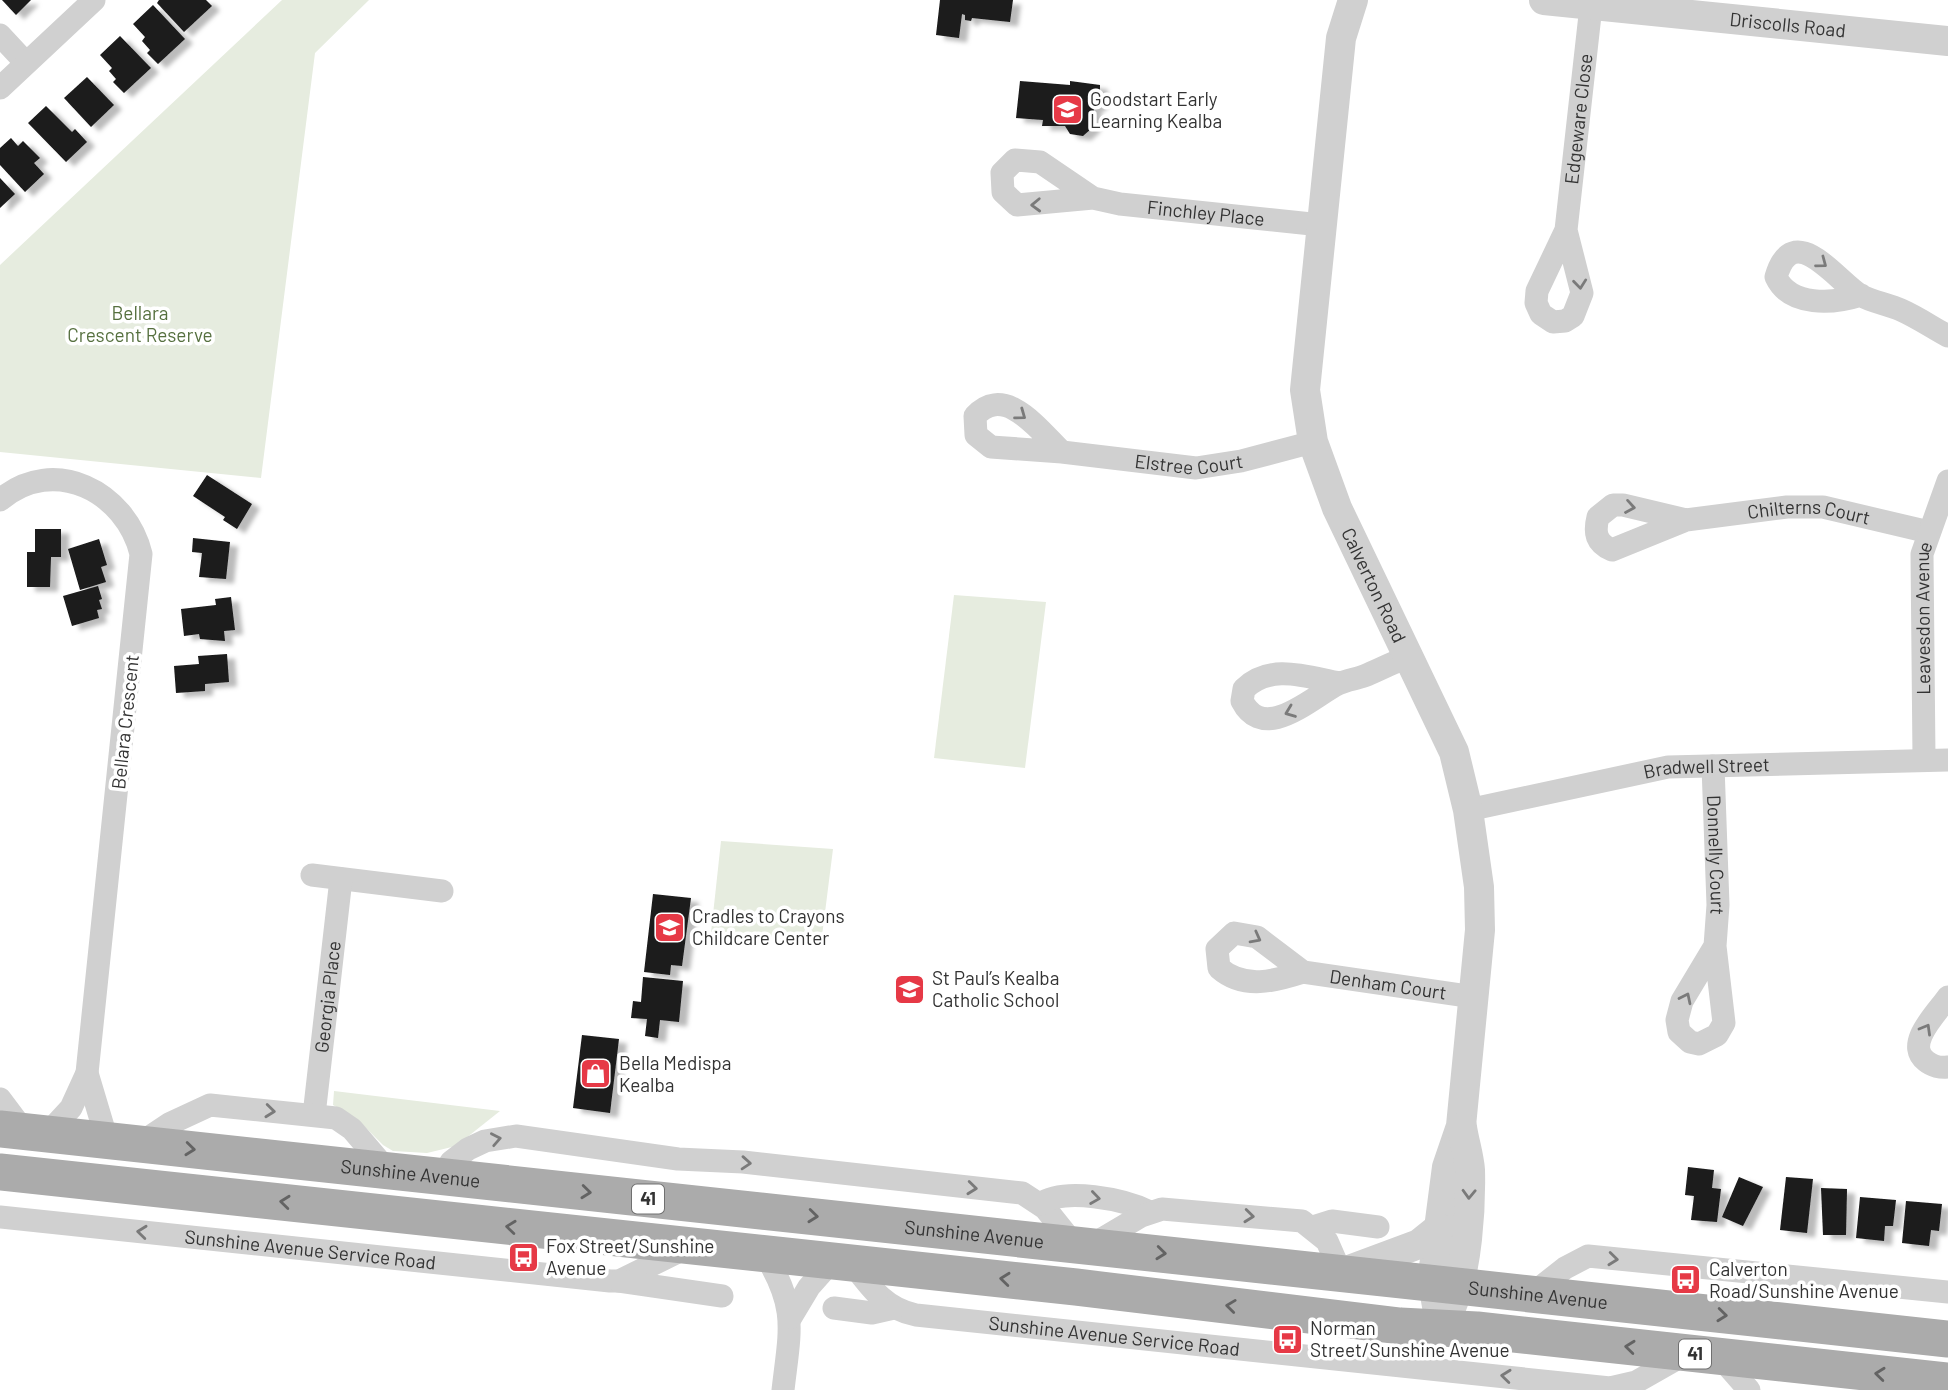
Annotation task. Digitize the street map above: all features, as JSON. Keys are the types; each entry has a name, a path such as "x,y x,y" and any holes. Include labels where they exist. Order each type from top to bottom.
{"main road":[{"name":"Sunshine Avenue","path":"24,1131 1948,1339"},
{"name":"41","path":"0,1172 764,1253 1441,1329 1476,1330 1948,1381"},
{"path":"443,1177 448,1220"}],"street":[{"path":"0,88 94,0"},
{"name":"Calverton Road","path":"1336,0 1341,38"},
{"name":"Calverton Road","path":"1353,0 1341,38 1305,390 1313,442 1337,508 1454,752 1468,810 1479,887 1480,930 1461,1126 1447,1167 1439,1228 1446,1285"},
{"name":"Driscolls Road","path":"1544,0 1948,41"},
{"name":"Edgeware Close","path":"1566,230 1591,6"},
{"path":"0,35 26,64"},
{"name":"Finchley Place","path":"1093,198 1120,204 1321,225"},
{"path":"1861,295 1902,310 1948,336"},
{"name":"Elstree Court","path":"1062,452 1196,468 1241,461 1313,442"},
{"name":"Bellara Crescent","path":"0,499 32,482 47,479 78,482 103,494 122,513 130,524 141,554 87,1073"},
{"name":"Leavesdon Avenue","path":"1924,758 1922,554 1948,481"},
{"name":"Chilterns Court","path":"1686,520 1787,507 1822,507 1929,532"},
{"path":"1339,683 1362,677 1409,657"},
{"name":"Bradwell Street","path":"1468,810 1668,767 1924,758 1948,760"},
{"name":"Donnelly Court","path":"1713,766 1718,905 1715,946"},
{"path":"312,875 442,891"},
{"name":"Georgia Place","path":"314,1115 341,879"},
{"name":"Denham Court","path":"1303,972 1474,997"},
{"path":"1948,997 1925,1028 1918,1045 1919,1053 1927,1062 1948,1067"},
{"path":"0,1100 24,1131 71,1108 87,1073"},
{"path":"87,1073 123,1142 210,1105 314,1115 345,1122 372,1149 387,1170"},
{"name":"Calverton Road","path":"1441,1329 1446,1285 1470,1167 1461,1126"},
{"path":"443,1177 451,1162 468,1149 485,1141 516,1136 678,1159 743,1162 1022,1193 1040,1204 1083,1244 1150,1212 1173,1208 1302,1221 1313,1227 1334,1252 1341,1273 1419,1244 1439,1228"},
{"path":"1040,1204 1050,1197 1063,1195 1129,1203 1150,1212"},
{"name":"Sunshine Avenue Service Road","path":"0,1217 619,1281 722,1296"},
{"path":"1313,1227 1332,1221 1378,1227"},
{"path":"619,1281 689,1246"},
{"path":"764,1253 777,1275 791,1317 783,1390"},
{"path":"1532,1294 1565,1268 1588,1256 1948,1292"},
{"path":"791,1317 809,1287 842,1262 894,1308"},
{"name":"Sunshine Avenue Service Road","path":"834,1308 872,1313 894,1308 930,1316 1432,1379 1627,1388 1665,1368 1704,1355"},
{"path":"1704,1355 1749,1390"}],"green space":[{"name":"Bellara Crescent Reserve","path":"282,0 369,0 315,53 261,478 0,452 0,265"},
{"path":"954,595 1046,602 1025,768 934,758"},
{"path":"721,841 833,849 821,944 711,933"},
{"path":"334,1091 500,1111 456,1146 427,1153 393,1151 383,1145 357,1119 333,1105"}],"building":[{"path":"2,0 31,0 16,15"},
{"path":"159,0 206,0 212,6 184,32 157,3"},
{"path":"940,0 1013,0 1010,22 972,18 971,21 965,20 965,15 962,14 959,38 936,35"},
{"path":"153,5 185,39 158,64 147,53 150,50 142,41 145,37 133,24"},
{"path":"120,36 151,68 124,93 113,82 116,79 109,71 112,68 100,55"},
{"path":"87,77 114,105 91,127 64,98"},
{"name":"Goodstart Early Learning Kealba","path":"1020,81 1070,85 1070,81 1100,85 1100,104 1094,108 1092,128 1083,136 1070,134 1065,126 1042,126 1043,120 1016,118"},
{"path":"46,106 72,132 75,129 87,142 66,162 28,123"},
{"path":"11,138 18,146 23,141 40,158 34,163 44,174 25,192 0,165 0,148"},
{"path":"0,178 15,194 0,208"},
{"path":"207,475 252,504 237,529 223,520 225,517 193,496"},
{"path":"35,529 61,529 61,557 51,557 50,587 27,587 27,552 35,552"},
{"path":"193,538 230,542 226,579 199,577 202,553 192,552"},
{"path":"99,539 107,565 101,567 106,582 80,590 68,549"},
{"path":"98,586 102,599 99,600 102,609 97,610 99,618 72,626 63,596"},
{"path":"231,597 235,630 224,631 225,641 200,639 199,634 184,636 181,609 216,605 215,599"},
{"path":"227,654 229,682 205,684 205,691 176,693 174,666 199,664 198,656"},
{"path":"653,894 691,898 682,966 671,965 670,975 644,972"},
{"path":"643,977 683,981 679,1022 660,1020 658,1038 645,1036 647,1019 631,1018 633,1001 641,1002"},
{"name":"Bella Medispa Kealba","path":"582,1035 619,1039 610,1113 573,1108"},
{"path":"1688,1167 1714,1170 1712,1188 1721,1189 1717,1222 1691,1220 1694,1196 1685,1195"},
{"path":"1739,1177 1763,1187 1743,1226 1722,1217"},
{"path":"1786,1177 1813,1179 1807,1233 1780,1230"},
{"path":"1821,1188 1847,1189 1846,1235 1823,1235"},
{"path":"1860,1197 1896,1200 1893,1226 1885,1226 1884,1241 1856,1238"},
{"path":"1906,1201 1942,1204 1939,1231 1931,1230 1929,1246 1902,1243"}],"place":[{"name":"Goodstart Early Learning Kealba","path":"1067,110"},
{"name":"Cradles to Crayons Childcare Center","path":"669,927"},
{"name":"St Paul’s Kealba Catholic School","path":"909,989"},
{"name":"Bella Medispa Kealba","path":"596,1074"},
{"name":"Fox Street/Sunshine Avenue","path":"523,1257"},
{"name":"Calverton Road/Sunshine Avenue","path":"1686,1280"},
{"name":"Norman Street/Sunshine Avenue","path":"1287,1339"}]}
